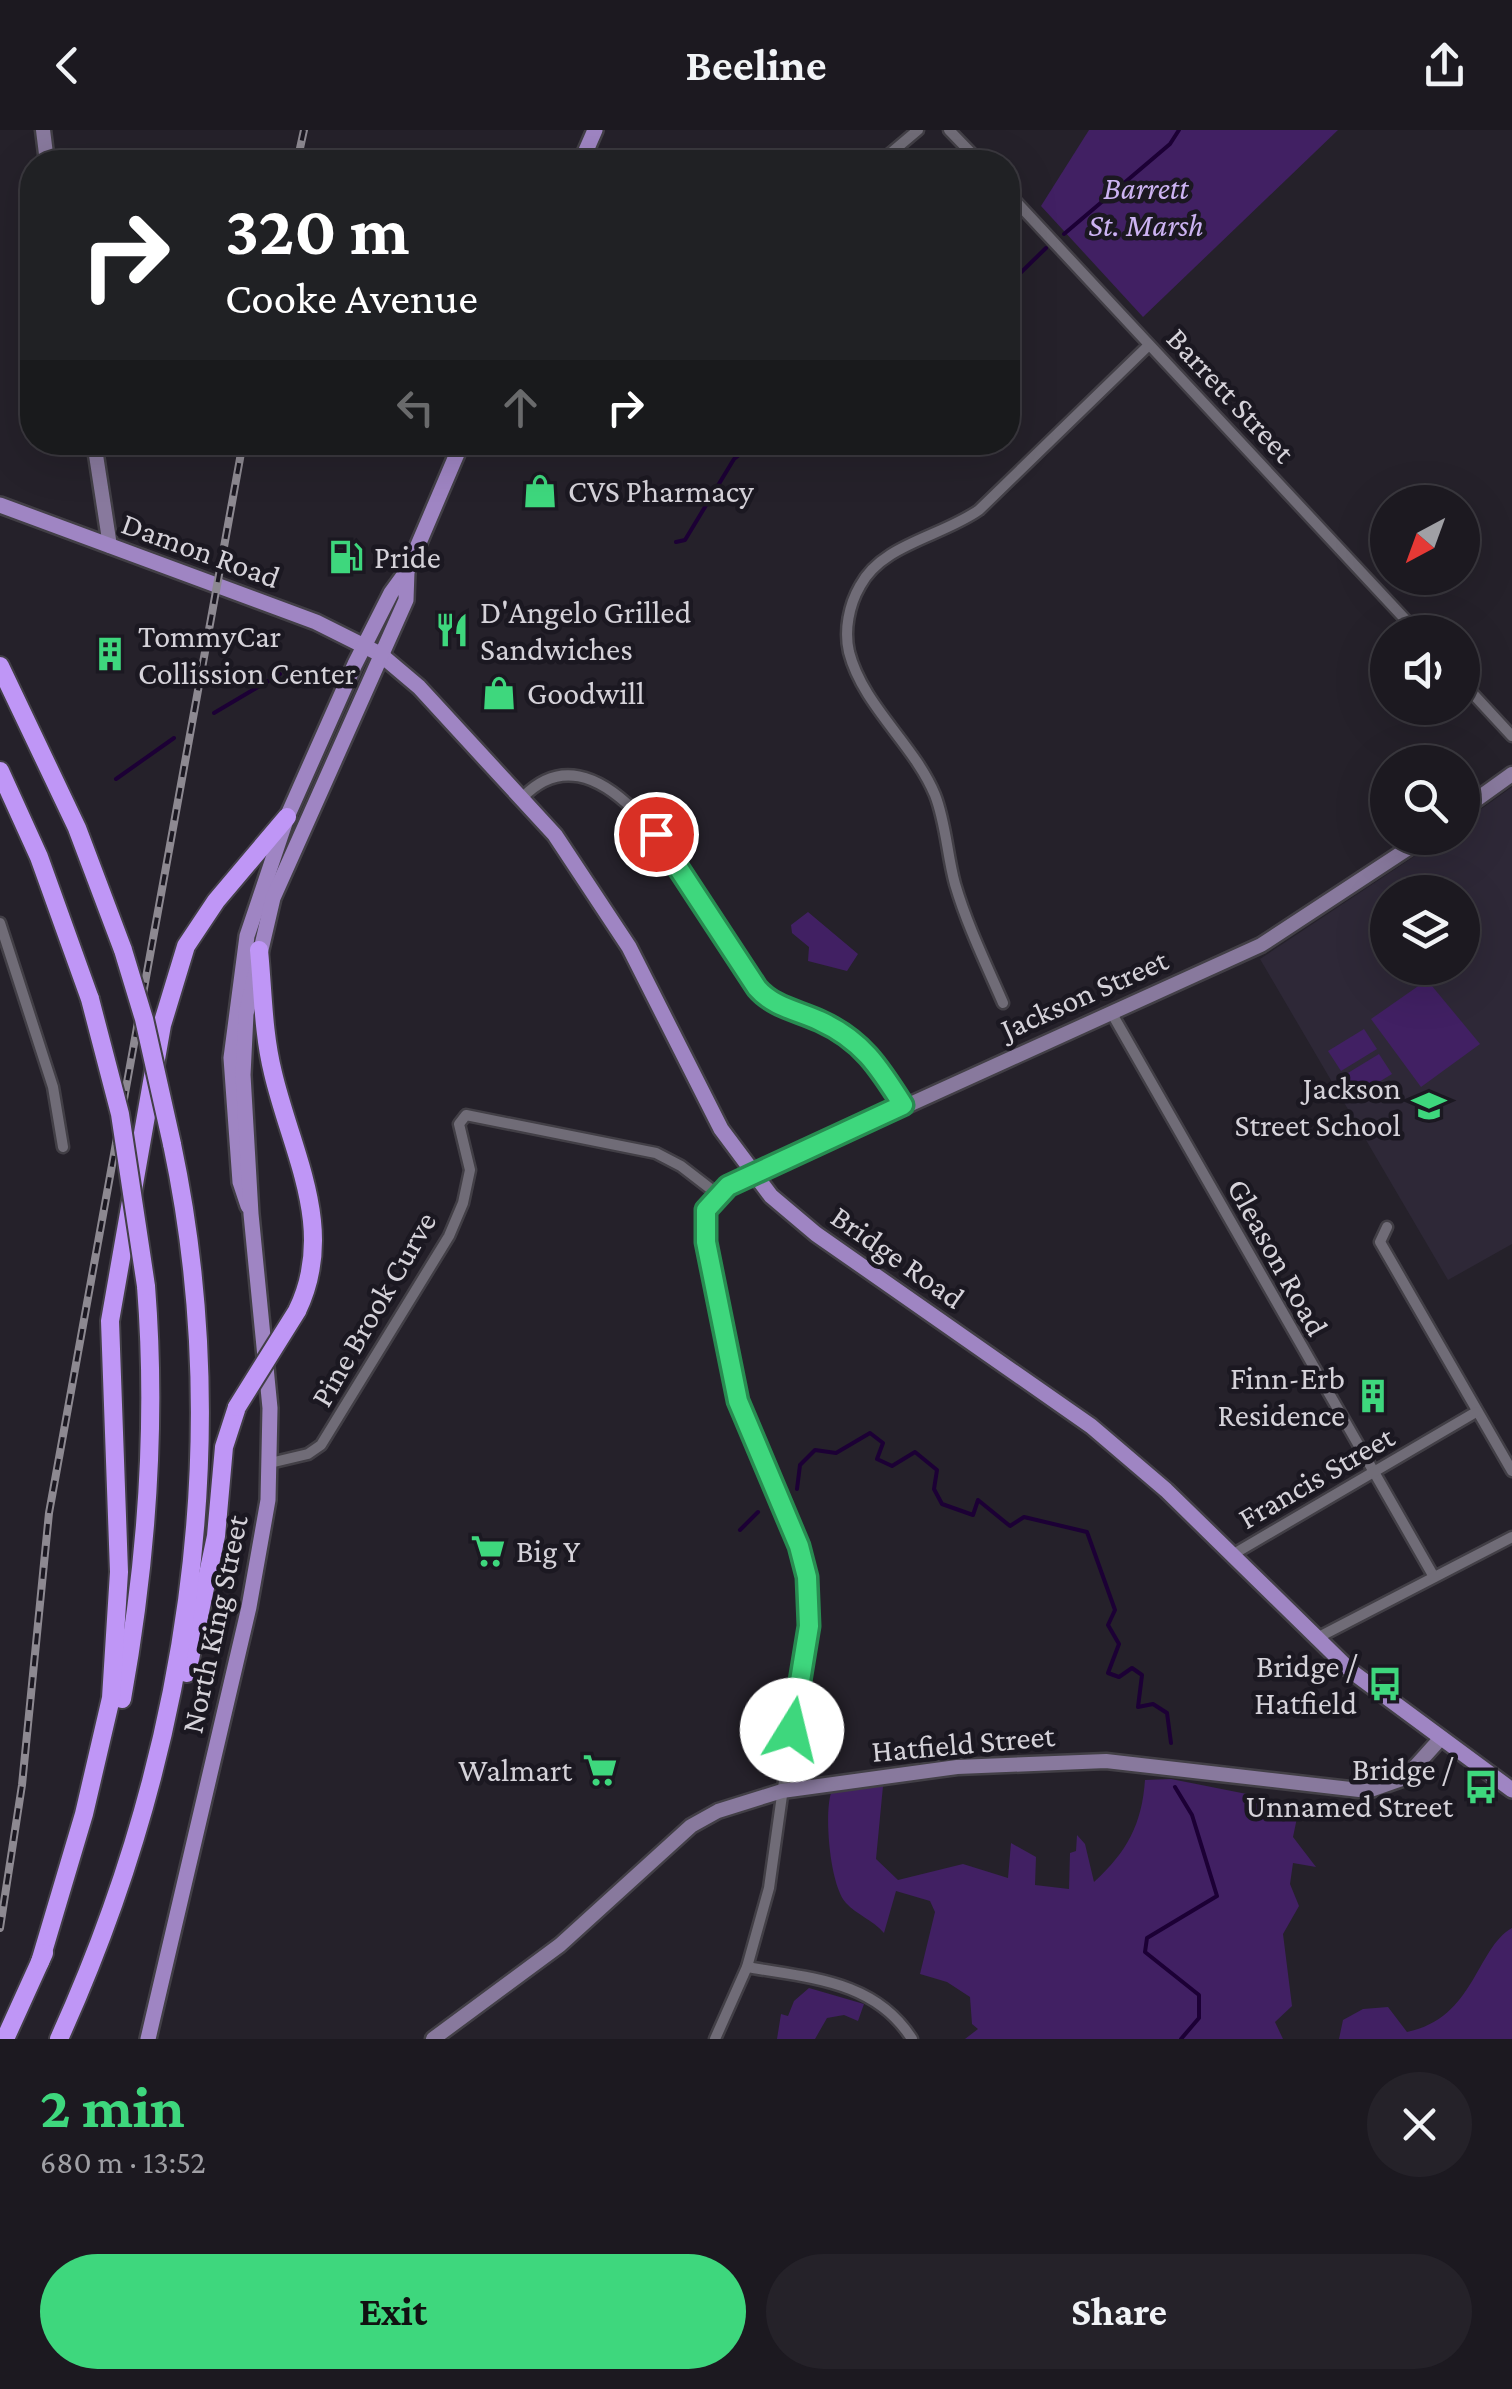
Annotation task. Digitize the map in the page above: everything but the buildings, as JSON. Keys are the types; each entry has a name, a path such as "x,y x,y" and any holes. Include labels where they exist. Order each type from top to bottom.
{"highway":[{"path":"0,666 78,828 123,950 144,1019 172,1144 196,1301 199,1450 186,1611 156,1774"},
{"path":"0,771 39,857 90,999 120,1114 146,1286 151,1471 134,1629 96,1808 40,1962 5,2039"},
{"path":"40,1962 84,1814 111,1698 119,1572 110,1321 162,1025 186,946 216,901 287,817"},
{"path":"59,2039 120,1891 196,1634 216,1536 224,1447 237,1407 297,1311 310,1279 315,1230 272,1072 259,950"}],"main road":[{"path":"408,571 457,455"},
{"name":"Damon Road","path":"0,505 286,610 380,654"},
{"name":"North King Street","path":"251,1214 240,1182 234,1130 233,1018 247,936 287,817 364,645 391,593 408,571"},
{"name":"North King Street","path":"148,2039 254,1586 270,1463 268,1368 251,1214 243,1053 259,950 280,882 406,600 408,571"},
{"name":"Bridge Road","path":"380,654 419,687 524,797 588,881 629,946 721,1129 752,1176 816,1234 1092,1426 1315,1638 1512,1790"}],"street":[{"path":"894,150 918,130"},
{"path":"949,130 968,150"},
{"name":"Barrett Street","path":"1020,206 1401,615"},
{"path":"1003,1004 962,905 934,793 857,672 847,639 848,616 858,587 876,564 979,510 1149,345"},
{"path":"96,455 110,546"},
{"path":"1480,701 1512,736"},
{"path":"1480,797 1512,774"},
{"path":"524,797 539,784 558,776 591,779 610,788 656,834 762,994 861,1045 903,1105"},
{"name":"Jackson Street","path":"752,1176 1261,945 1398,855"},
{"path":"0,923 52,1088 63,1147"},
{"name":"Gleason Road","path":"1111,1012 1434,1578"},
{"name":"Pine Brook Curve","path":"270,1463 308,1454 329,1434 456,1219 470,1170 459,1124 466,1114 656,1153 682,1166 716,1194"},
{"path":"715,2039 747,1967 769,1888 809,1626 807,1577 799,1546 751,1436 728,1362 706,1242 706,1210 716,1194 752,1176"},
{"path":"1387,1227 1380,1242 1512,1471"},
{"name":"Francis Street","path":"1232,1555 1476,1412"},
{"path":"1315,1638 1512,1537"},
{"name":"Hatfield Street","path":"433,2039 560,1945 691,1826 718,1811 782,1791 957,1767 1106,1761 1368,1792 1405,1778 1441,1738"},
{"path":"747,1967 857,1989 882,2005 912,2039"}],"shaded area":[{"name":"Jackson Street School","path":"1512,787 1512,1244 1448,1280 1260,959 1370,886 1370,985 1480,985 1480,875 1386,875 1416,855 1480,855 1480,810"}],"green space":[{"name":"Barrett St. Marsh","path":"1089,130 1338,130 1143,317 1041,206"},
{"path":"808,912 858,954 847,971 808,961 809,947 792,933 791,925"},
{"path":"1420,985 1431,985 1480,1044 1421,1087 1371,1019"},
{"path":"1364,1029 1377,1049 1341,1071 1328,1051"},
{"path":"1379,1054 1392,1074 1356,1096 1343,1076"},
{"path":"1171,1779 1262,1797 1271,1809 1298,1813 1293,1837 1316,1867 1293,1863 1290,1884 1299,1906 1283,1934 1292,2006 1275,2022 1283,2039 965,2039 978,2029 972,2024 970,1997 947,1982 920,1974 935,1912 930,1901 896,1891 884,1933 846,1903 836,1882 828,1833 831,1793 883,1786 876,1859 898,1880 963,1864 1008,1878 1011,1843 1036,1857 1035,1885 1069,1889 1070,1853 1076,1851 1077,1835 1085,1844 1094,1882 1131,1836 1145,1780"},
{"path":"1512,1928 1512,2039 1339,2039 1343,2020 1363,2009 1388,2007 1407,2032 1430,2024 1461,1998 1490,1951"},
{"path":"809,1988 864,2004 858,2021 844,2015 827,2018 815,2039 777,2039 781,2014 788,2016 794,2001"}],"waterway":[{"path":"1064,234 1170,144 1179,130"},
{"path":"1020,273 1046,248"},
{"path":"676,542 685,540 739,455"},
{"path":"214,713 280,674"},
{"path":"116,779 174,738"},
{"path":"797,1489 800,1465 815,1450 836,1453 870,1433 883,1443 877,1459 892,1466 915,1452 937,1470 934,1489 942,1504 973,1515 978,1500 1010,1526 1024,1517 1087,1532 1115,1610 1108,1625 1119,1644 1108,1673 1119,1677 1132,1668 1142,1675 1138,1707 1153,1704 1167,1713 1171,1743"},
{"path":"740,1530 758,1512"},
{"path":"1175,1787 1192,1815 1217,1896 1147,1938 1145,1952 1199,1995 1199,2018 1181,2039"}],"railway":[{"path":"300,150 304,130"},
{"path":"0,1928 22,1785 49,1513 241,455"}],"place":[{"name":"CVS Pharmacy","path":"540,491"},
{"name":"Pride","path":"346,557"},
{"name":"D'Angelo Grilled Sandwiches","path":"452,630"},
{"name":"TommyCar Collission Center","path":"110,654"},
{"name":"Goodwill","path":"499,693"},
{"name":"Jackson Street School","path":"1429,1106"},
{"name":"Finn-Erb Residence","path":"1373,1396"},
{"name":"Big Y","path":"488,1551"},
{"name":"Bridge / Hatfield","path":"1385,1684"},
{"name":"Walmart","path":"600,1770"},
{"name":"Bridge / Unnamed Street","path":"1481,1787"}],"route":[{"path":"656,834 762,994 827,1024 861,1045 877,1062 903,1105 728,1186 712,1198 704,1220 738,1401 799,1546 807,1577 809,1626 792,1730"}]}
